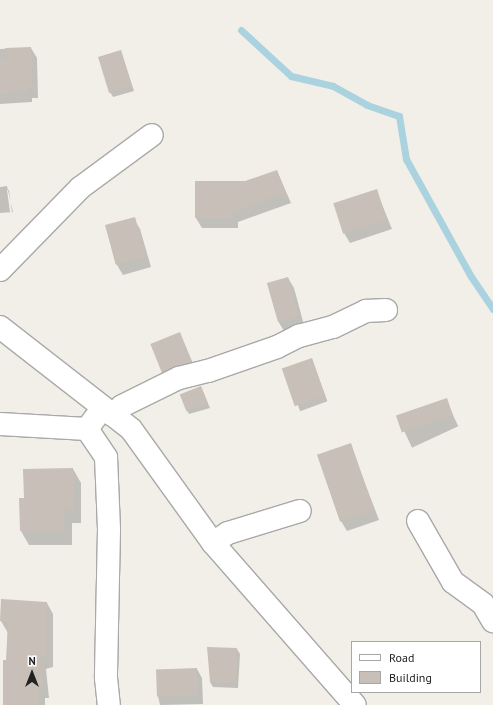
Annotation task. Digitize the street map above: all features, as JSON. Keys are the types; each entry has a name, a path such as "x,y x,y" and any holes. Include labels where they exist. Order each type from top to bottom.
{"street":[{"path":"0,270 80,188 152,135"},
{"path":"0,424 87,429 108,411 122,406 179,378 208,372 277,347 299,336 333,327 366,311 386,310"},
{"path":"0,327 131,428 213,543 252,586 320,668 355,705"},
{"path":"87,429 106,457 109,530 106,678 109,705"},
{"path":"213,543 228,533 300,511"},
{"path":"418,521 453,582 483,604 493,621"}],"building":[{"path":"31,47 33,88 27,88 27,92 0,94 0,59 6,59 5,48"},
{"path":"121,50 132,86 109,93 98,57"},
{"path":"277,170 286,193 232,212 232,218 195,218 195,181 245,181"},
{"path":"377,189 387,219 343,234 333,203"},
{"path":"135,217 146,257 116,265 105,225"},
{"path":"288,277 299,315 278,322 267,283"},
{"path":"180,332 192,362 162,374 150,344"},
{"path":"312,358 325,396 295,406 282,368"},
{"path":"201,386 208,403 186,411 180,395"},
{"path":"447,398 453,415 402,433 396,416"},
{"path":"351,443 374,510 340,522 317,455"},
{"path":"73,468 74,509 64,509 64,531 20,531 19,498 24,498 23,469"},
{"path":"1,599 47,602 47,655 40,657 43,686 39,686 39,705 3,705 3,660 6,660 8,622 0,621"},
{"path":"207,647 237,648 236,683 210,682"},
{"path":"197,668 198,695 157,696 156,669"}],"waterway":[{"path":"241,30 291,76 333,86 367,105 399,116 406,159 470,275 493,309"}]}
